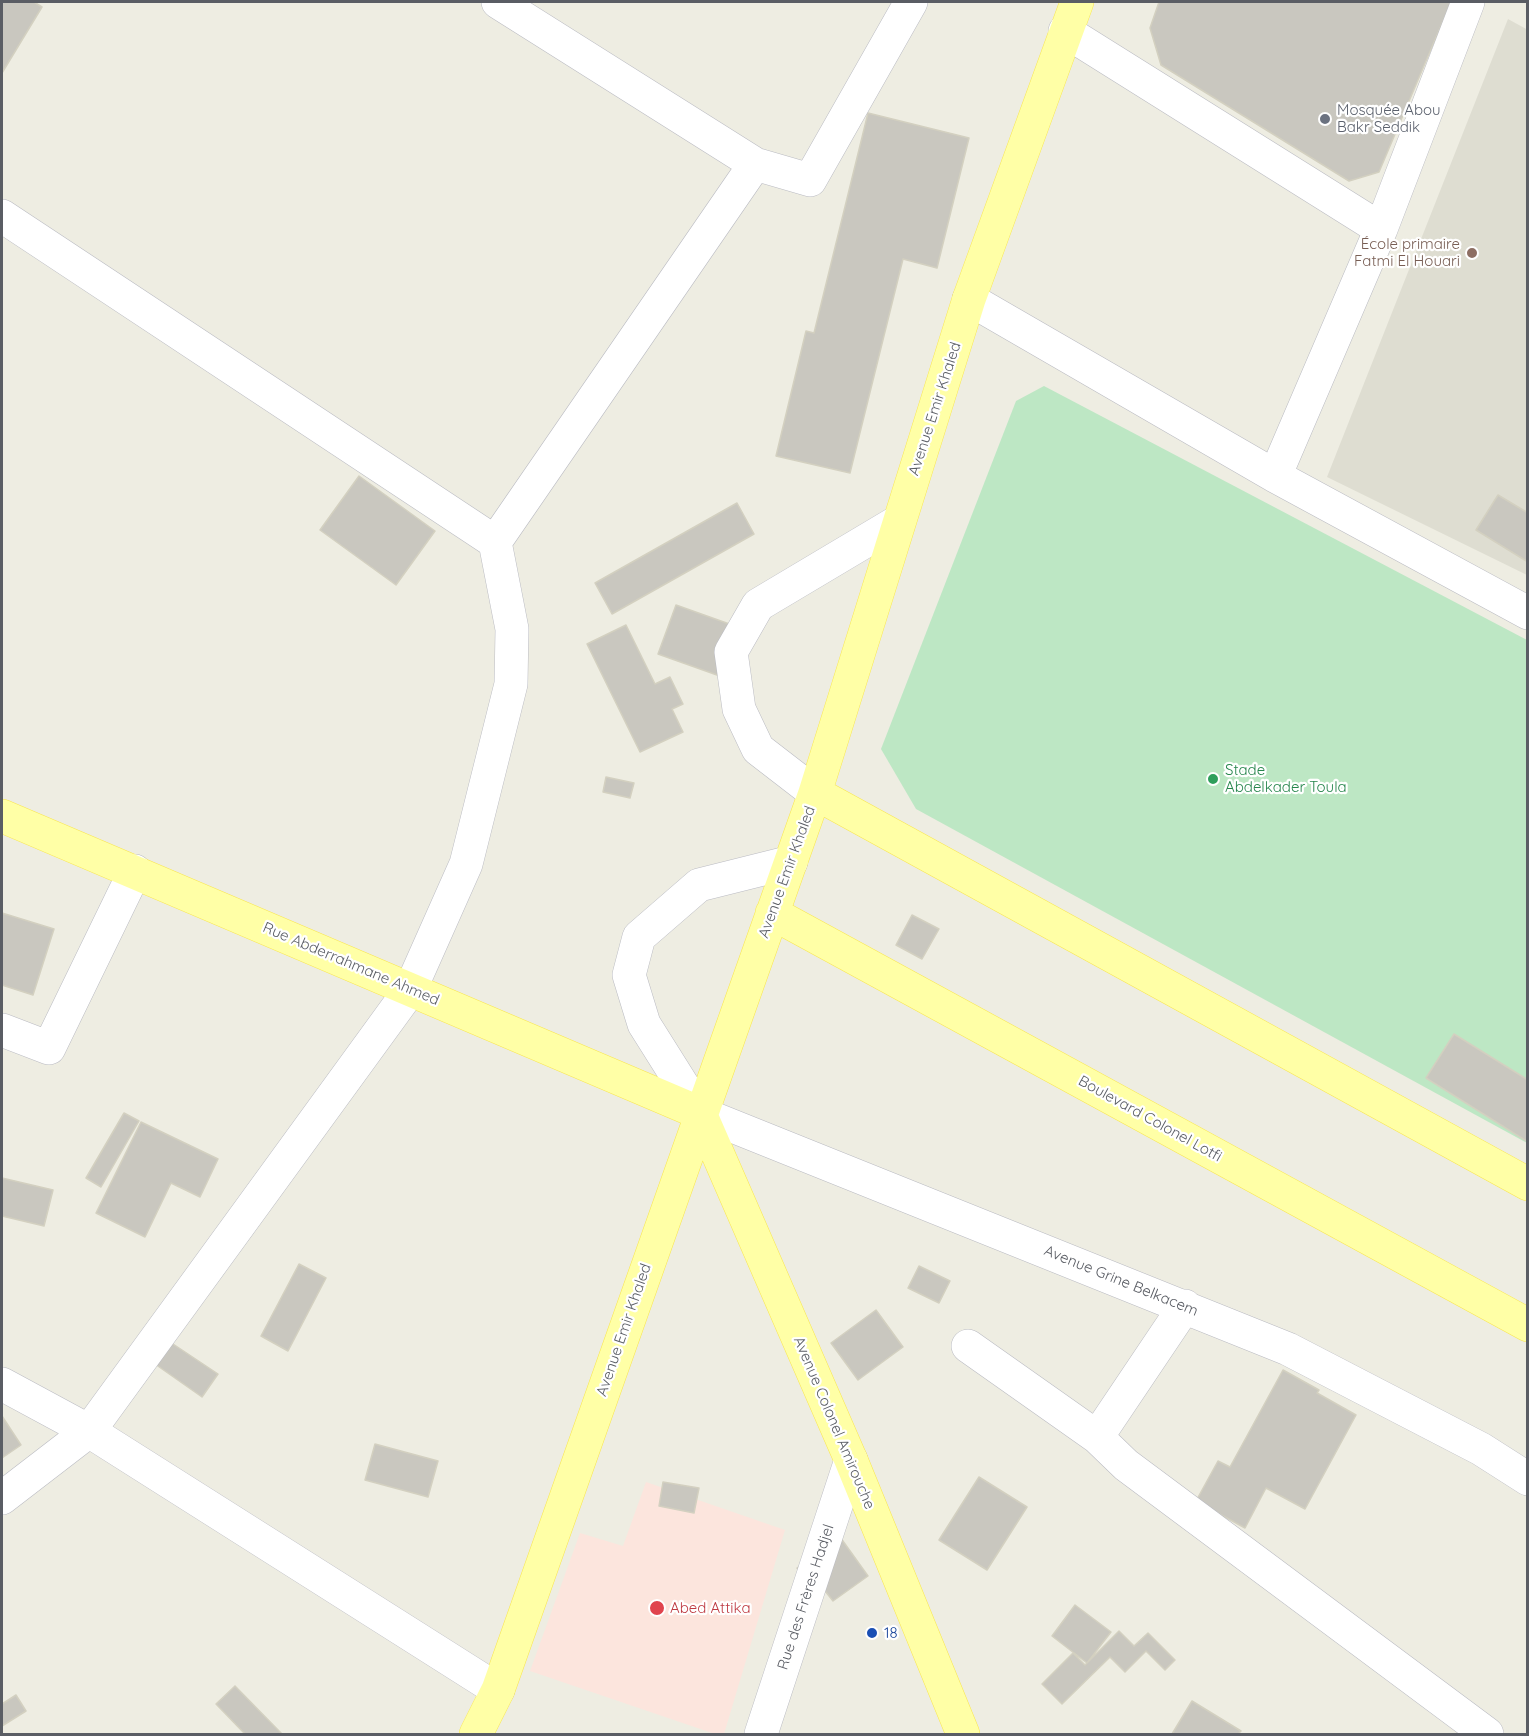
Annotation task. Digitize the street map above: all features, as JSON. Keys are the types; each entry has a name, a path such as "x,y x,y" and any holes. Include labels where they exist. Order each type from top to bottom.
{"main road":[{"name":"Avenue Emir Khaled","path":"476,1734 498,1690 700,1113 815,793 969,299 1071,16"},
{"path":"815,793 1527,1184"},
{"name":"Rue Abderrahmane Ahmed","path":"2,816 700,1113"},
{"name":"Boulevard Colonel Lotfi","path":"772,913 1527,1325"},
{"name":"Avenue Colonel Amirouche","path":"700,1113 850,1460 963,1734"}],"street":[{"path":"498,2 755,164 810,180 911,2"},
{"path":"1275,476 1381,229 1468,2"},
{"path":"1071,16 1381,229"},
{"path":"495,543 755,164"},
{"path":"2,216 495,543 512,629 511,684 466,864 410,990 89,1431 2,1498"},
{"path":"969,299 1275,476 1527,613"},
{"path":"815,793 759,749 739,710 731,652 758,604 899,521"},
{"path":"700,1113 644,1024 629,975 639,937 699,885 791,862"},
{"path":"2,1029 49,1048 135,871"},
{"name":"Avenue Grine Belkacem","path":"700,1113 1288,1349 1481,1449 1527,1479"},
{"path":"1097,1437 1185,1306"},
{"path":"968,1346 1097,1437 1126,1465 1487,1734"},
{"path":"2,1384 89,1431 498,1690"},
{"name":"Rue des Frères Hadjel","path":"760,1734 850,1460"}],"shaded area":[{"name":"École primaire Fatmi El Houari","path":"1508,19 1528,30 1527,575 1327,477"},
{"name":"Abed Attika","path":"646,1482 785,1530 724,1734 715,1734 530,1671 580,1533 623,1546"}],"green space":[{"name":"Stade Abdelkader Toula","path":"1044,386 1527,640 1527,1143 916,809 881,749 1016,401"}],"building":[{"path":"2,2 34,2 42,7 2,73"},
{"name":"Mosquée Abou Bakr Seddik","path":"1159,2 1451,2 1379,172 1349,181 1161,65 1150,28"},
{"path":"868,113 969,138 937,268 903,259 850,473 776,456 806,331 814,333"},
{"path":"359,476 435,531 396,585 320,530"},
{"path":"1498,495 1528,513 1528,562 1476,530"},
{"path":"737,503 754,534 612,614 595,583"},
{"path":"676,605 749,631 731,680 658,654"},
{"path":"626,625 655,684 670,677 683,704 672,709 683,732 640,752 587,644"},
{"path":"606,777 634,783 630,798 603,792"},
{"path":"2,913 54,929 33,995 2,985"},
{"path":"912,915 939,929 922,959 896,945"},
{"path":"1454,1034 1528,1080 1528,1142 1426,1078"},
{"path":"124,1113 139,1121 101,1187 86,1178"},
{"path":"141,1122 218,1159 200,1197 171,1183 145,1237 96,1213"},
{"path":"2,1178 53,1190 44,1226 2,1216"},
{"path":"299,1264 326,1278 288,1351 261,1336"},
{"path":"919,1266 950,1281 939,1303 908,1288"},
{"path":"876,1310 903,1347 858,1380 831,1343"},
{"path":"170,1342 218,1374 202,1397 155,1364"},
{"path":"1283,1370 1319,1390 1317,1393 1356,1415 1305,1509 1266,1488 1245,1528 1196,1501 1218,1461 1230,1467"},
{"path":"2,1416 21,1445 2,1458"},
{"path":"375,1444 438,1461 428,1497 365,1480"},
{"path":"979,1477 1027,1507 987,1570 939,1540"},
{"path":"663,1482 699,1488 694,1513 659,1506"},
{"path":"830,1523 868,1576 833,1601 818,1582 811,1588 797,1568 819,1552"},
{"path":"1075,1605 1111,1632 1087,1663 1052,1636"},
{"path":"1119,1631 1134,1646 1148,1633 1175,1660 1165,1670 1146,1651 1125,1672 1110,1657 1062,1704 1042,1684 1073,1653 1085,1665"},
{"path":"235,1686 282,1734 245,1734 216,1704"},
{"path":"16,1695 26,1711 2,1726 2,1704"},
{"path":"1192,1701 1241,1731 1238,1734 1172,1734"}],"place":[{"name":"Mosquée Abou Bakr Seddik","path":"1325,119"},
{"name":"École primaire Fatmi El Houari","path":"1472,253"},
{"name":"Stade Abdelkader Toula","path":"1213,779"},
{"name":"Abed Attika","path":"657,1608"},
{"name":"18","path":"872,1633"}]}
